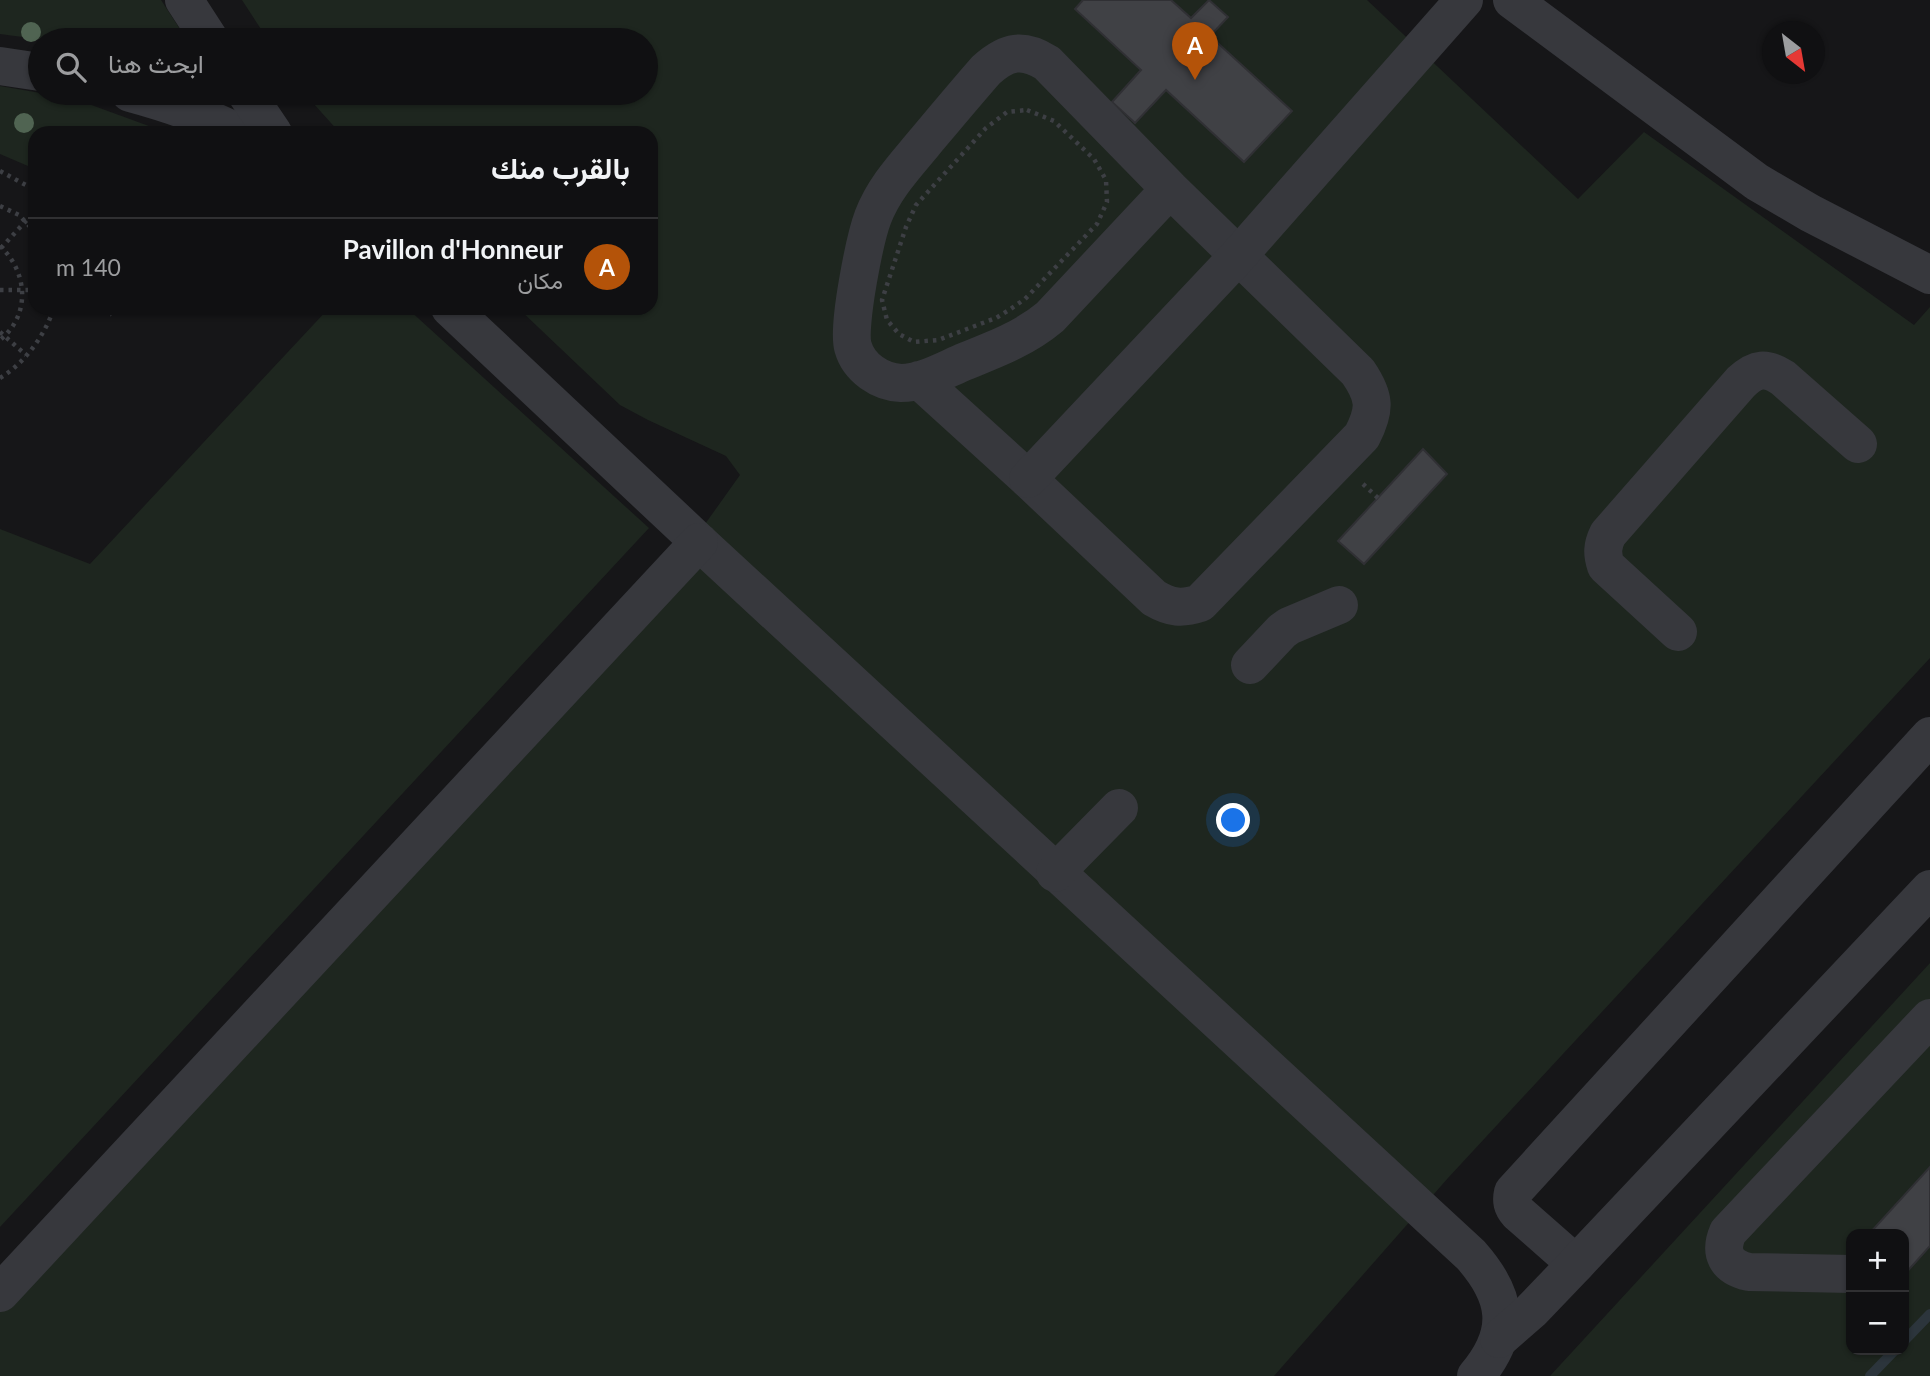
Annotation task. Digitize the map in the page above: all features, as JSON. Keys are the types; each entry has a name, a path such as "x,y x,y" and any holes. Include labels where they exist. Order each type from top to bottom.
{"street":[{"path":"184,0 202,28"},
{"path":"1028,479 1238,256 1464,0"},
{"path":"1512,0 1757,182 1810,213 1930,275"},
{"path":"919,380 1154,598 1168,606 1185,608 1200,603 1362,436 1370,420 1372,404 1368,386 1358,372 1036,55 1008,54 986,70 885,191 866,239 852,329 852,346 859,361 871,373 902,383 919,380 1012,342 1039,327 1061,306 1170,189"},
{"path":"0,66 28,70"},
{"path":"169,105 222,126"},
{"path":"254,105 268,126"},
{"path":"457,315 1055,873 1471,1255 1486,1273 1497,1293 1502,1316 1499,1339 1489,1360 1476,1376"},
{"path":"1678,632 1606,566 1602,555 1603,544 1608,534 1741,382 1750,374 1762,370 1773,371 1858,444"},
{"path":"0,1293 699,542"},
{"path":"1250,665 1289,626 1339,606"},
{"path":"1576,1264 1513,1208 1513,1192 1922,762"},
{"path":"1055,873 1119,808"},
{"path":"1499,1339 1531,1311 1930,890"},
{"path":"1846,1273 1738,1270 1729,1263 1724,1253 1724,1242 1728,1232 1930,1018"}],"path":[{"path":"1027,110 1054,121 1094,159 1106,180 1107,202 1097,224 1025,299 996,318 938,340 914,342 899,334 887,320 882,300 916,205 986,128 1007,112 1027,110"},
{"path":"0,171 28,186"},
{"path":"0,206 28,223"},
{"path":"0,340 15,323 23,290 13,260 1,247 26,221"},
{"path":"0,290 28,290"},
{"path":"0,378 26,355 45,333 51,315"},
{"path":"0,331 26,355"}],"shaded area":[{"path":"0,0 161,0 179,28 28,28 28,38 0,34"},
{"path":"242,0 1367,0 1578,199 1644,132 1914,325 1930,307 1930,658 1448,1178 1274,1376 0,1376 0,1296 673,569 740,475 726,456 620,405 525,315 658,315 658,126 334,126 315,105 658,105 658,28 260,28"},
{"path":"0,86 28,91 28,105 91,105 149,126 28,126 28,166 0,154"},
{"path":"322,315 415,315 649,528 0,1227 0,529 90,564"},
{"path":"1930,963 1930,1376 1550,1376"}],"building":[{"path":"1083,0 1171,0 1191,18 1209,0 1228,17 1210,36 1292,111 1244,162 1166,90 1135,123 1112,102 1141,70 1075,9"},
{"path":"1423,449 1447,474 1364,564 1338,541"},
{"path":"1930,1167 1930,1246 1909,1269 1909,1229 1874,1229"}],"waterway":[{"path":"1909,1336 1930,1314"},
{"path":"1870,1376 1890,1355"}],"place":[{"name":"Pavillon d'Honneur","path":"1195,80"}]}
